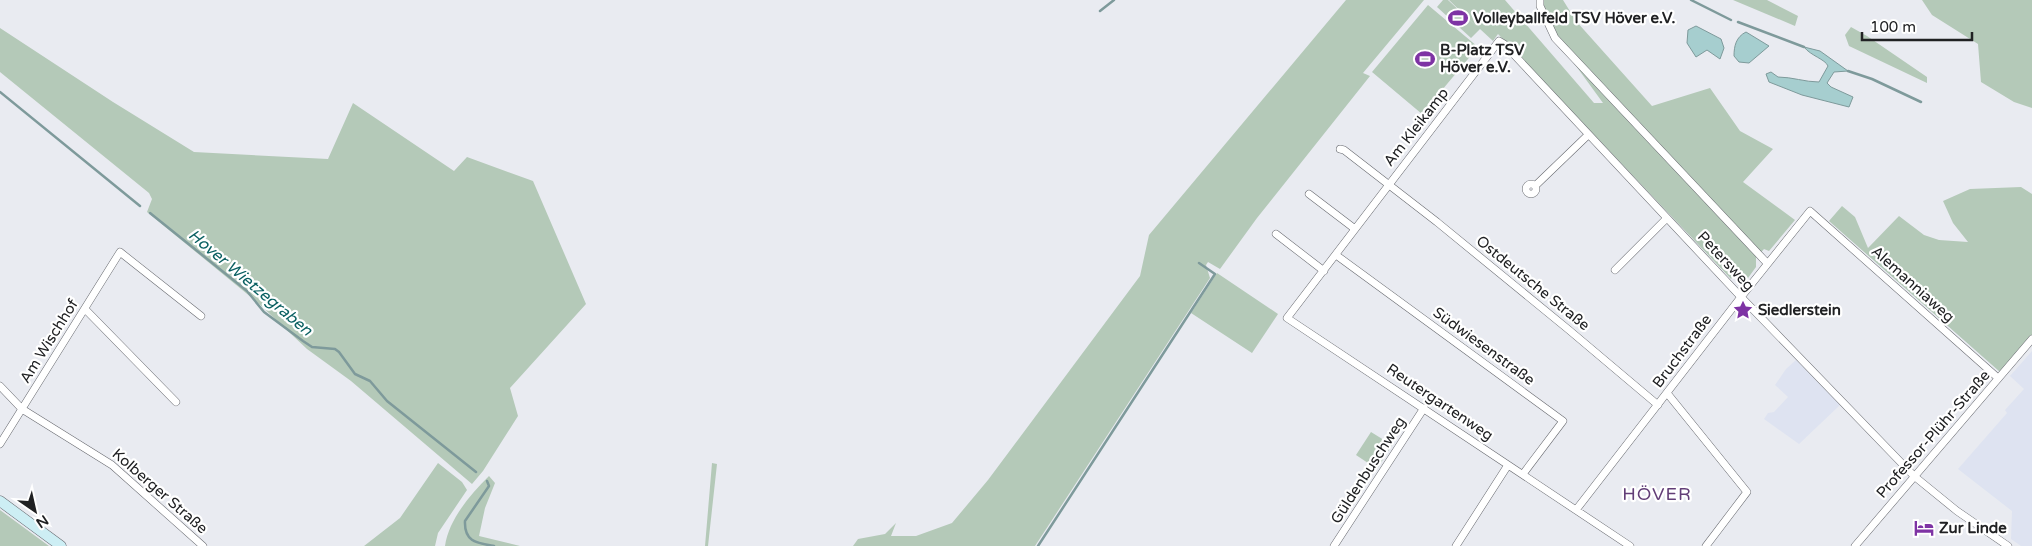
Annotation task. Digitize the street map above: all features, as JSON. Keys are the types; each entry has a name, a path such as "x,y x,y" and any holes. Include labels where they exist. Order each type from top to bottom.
{"street":[{"path":"1540,0 1540,6 1555,38 1767,264"},
{"name":"Am Kleikamp","path":"1288,318 1499,42 1502,42"},
{"name":"Petersweg","path":"1502,42 1740,297 1914,476 1957,511 2008,546"},
{"path":"1536,186 1588,134"},
{"name":"Am Kleikamp","path":"1340,149 1344,150 1389,184"},
{"name":"Ostdeutsche Straße","path":"1389,184 1658,405"},
{"path":"1309,194 1355,229"},
{"name":"Bruchstraße","path":"1576,510 1740,297 1810,211"},
{"name":"Alemanniaweg","path":"1810,211 1998,378"},
{"path":"1615,270 1667,218"},
{"path":"1276,234 1324,271"},
{"name":"Am Wischhof","path":"0,444 120,252 201,316"},
{"name":"Südwiesenstraße","path":"1336,255 1563,421 1523,474"},
{"path":"85,309 176,402"},
{"name":"Reutergartenweg","path":"1288,318 1523,474 1626,545"},
{"name":"Professor-Plühr-Straße","path":"1855,546 2032,339"},
{"name":"Kolberger Straße","path":"0,386 22,409 112,465 203,546"},
{"path":"1667,393 1748,492 1706,546"},
{"name":"Güldenbuschweg","path":"1334,546 1424,408"},
{"path":"1456,546 1508,465"},
{"path":"0,501 61,546"}],"shaded area":[{"path":"2032,351 2032,546 2021,546 2011,539 2012,511 1958,469 2007,413 2005,410 2024,389 2010,376"},
{"path":"1796,360 1840,405 1799,444 1764,419 1768,413 1774,412 1788,397 1775,385 1786,369"}],"green space":[{"path":"1346,0 1424,0 1363,73 1370,76 1257,218 1220,269 1208,262 1206,265 1210,278 1035,546 853,546 858,539 885,534 896,523 891,536 916,536 952,523 988,480 1140,276 1149,235"},
{"path":"1443,0 1448,0 1477,27 1449,0 1505,0 1594,103 1603,103 1539,15 1541,0 1563,0 1576,21 1652,106 1710,88 1740,131 1773,149 1743,182 1795,220 1769,251 1764,249 1756,258 1756,267 1748,278 1739,269 1731,279 1498,34 1493,41 1480,29 1471,38 1437,7"},
{"path":"1733,0 1767,0 1798,16 1795,26"},
{"path":"1922,0 2032,0 2032,108 2014,102 1981,82 1978,44 1932,15"},
{"name":"B-Platz TSV Höver e.V.","path":"1428,5 1478,47 1422,114 1372,72"},
{"path":"1851,27 1927,77 1927,83 1849,46 1845,35"},
{"path":"0,28 194,152 328,159 353,103 454,171 467,157 533,181 586,304 510,388 518,416 483,471 472,484 351,381 307,349 257,302 147,212 152,199 149,193 0,72"},
{"path":"2021,187 2032,194 2032,335 2000,372 1829,221 1842,206 1855,217 1868,248 1899,216 1924,235 1939,240 1968,242 1953,223 1943,201 1970,189"},
{"path":"1217,273 1278,314 1252,353 1191,313"},
{"path":"1371,432 1392,445 1377,469 1356,455"},
{"path":"438,463 462,482 467,490 438,533 435,546 364,546 400,518"},
{"path":"712,463 717,464 708,546 705,546"},
{"path":"489,476 495,483 485,508 479,536 520,546 445,546 451,526 461,508"},
{"path":"0,510 49,546 0,546"}],"water":[{"path":"1696,26 1721,39 1724,48 1720,59 1707,50 1696,57 1687,43 1688,30"},
{"path":"1746,32 1769,46 1749,63 1739,62 1734,56 1736,42"},
{"path":"1804,47 1820,51 1848,71 1834,72 1827,83 1831,87 1853,97 1849,107 1802,95 1769,82 1766,74 1771,72 1778,77 1819,82 1828,66"}],"waterway":[{"path":"1100,11 1114,0"},
{"path":"1691,0 1731,20"},
{"path":"1738,22 1804,47"},
{"path":"1848,71 1872,79 1921,102"},
{"name":"Hover Wietzegraben","path":"0,92 140,206"},
{"name":"Hover Wietzegraben","path":"150,213 247,291 264,312 303,341 312,347 335,349 339,352 355,374 370,381 387,401 476,472"},
{"path":"1038,546 1215,274 1199,263"},
{"name":"Hover Wietzegraben","path":"487,481 489,486 465,521 465,528 469,537 473,540 494,546"}],"place":[{"name":"Volleyballfeld TSV Höver e.V.","path":"1458,18"},
{"name":"B-Platz TSV Höver e.V.","path":"1425,59"},
{"name":"Siedlerstein","path":"1743,310"},
{"name":"Zur Linde","path":"1924,528"}],"district":[{"name":"HÖVER","path":"1657,494"}]}
